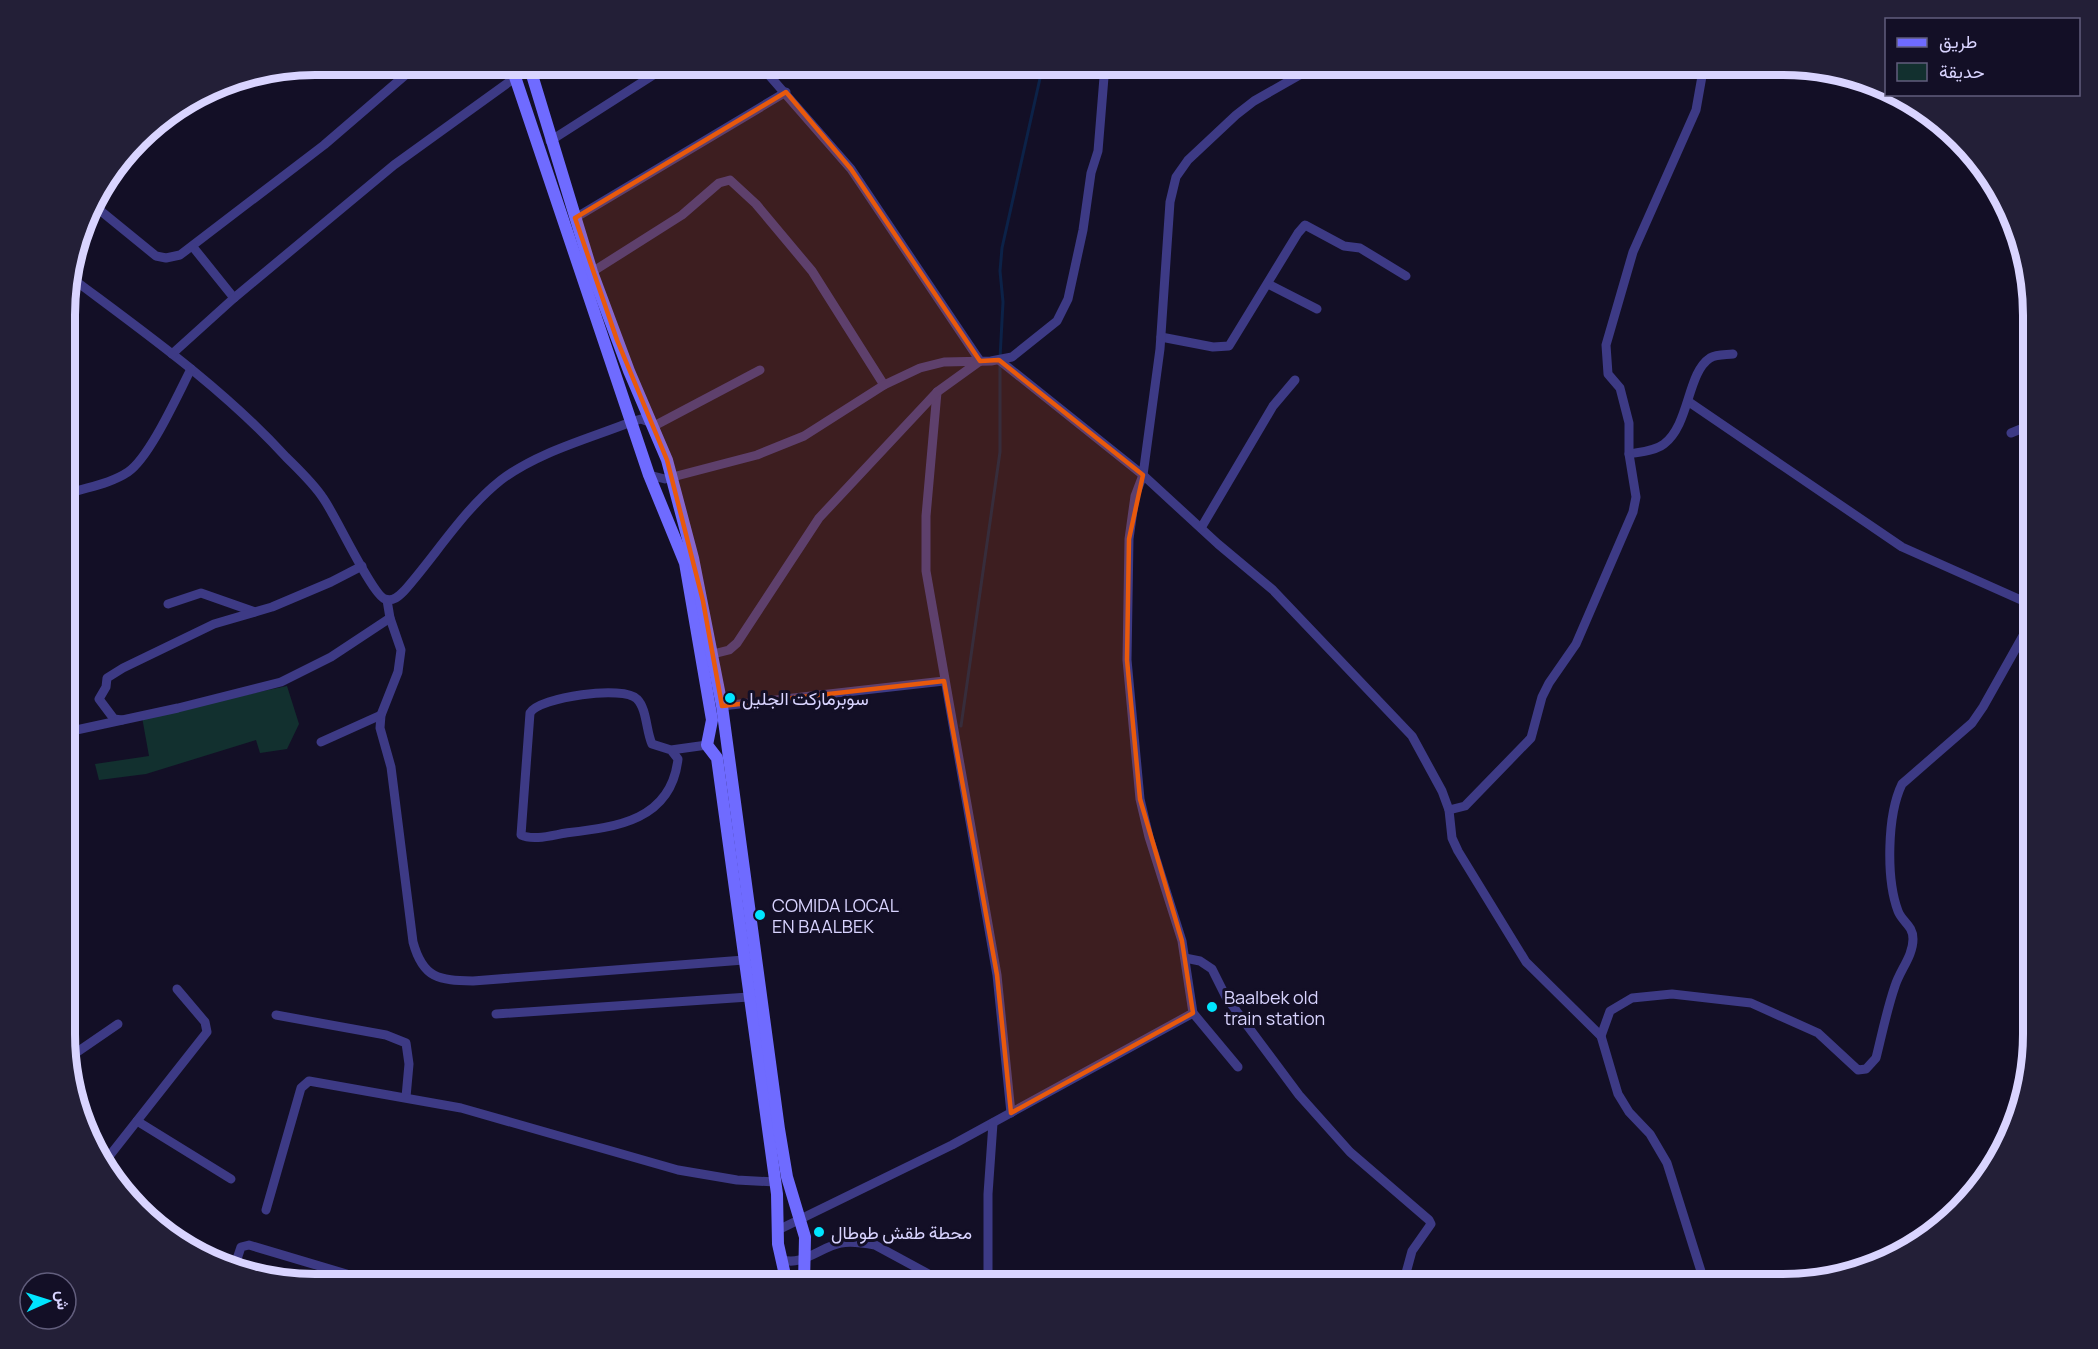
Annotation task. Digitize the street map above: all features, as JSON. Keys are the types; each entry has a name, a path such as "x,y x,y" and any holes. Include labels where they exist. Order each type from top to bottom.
{"main road":[{"path":"532,75 550,141 592,272 629,371 653,424 671,478 693,558 722,706 777,1120 787,1177 805,1238 805,1274"},
{"path":"516,77 649,475 678,542 691,585 712,720 706,745 717,758 776,1182 778,1230 785,1274"}],"street":[{"path":"100,210 156,256 172,258 194,247 324,145 404,75"},
{"path":"550,141 652,75"},
{"path":"770,75 850,169 980,361"},
{"path":"649,475 660,479 671,478 732,464 786,444 804,436 884,385 930,365 1012,357 1057,321 1068,299 1083,230 1091,173 1098,151 1104,75"},
{"path":"1238,1067 1193,1013 1185,958 1145,821 1130,716 1127,660 1129,539 1135,496 1143,475 1161,337 1170,202 1176,177 1188,160 1236,115 1263,95 1298,75"},
{"path":"1449,810 1464,806 1477,795 1531,738 1542,697 1576,644 1633,512 1636,497 1629,454 1626,407 1620,388 1608,374 1606,345 1633,252 1696,110 1702,75"},
{"path":"172,354 234,298 394,165 516,77"},
{"path":"575,218 786,92"},
{"path":"592,272 682,215 719,183 730,180 756,204 812,271 884,385"},
{"path":"1161,337 1213,347 1229,346 1305,225 1344,246 1360,248 1406,276"},
{"path":"194,247 234,298"},
{"path":"77,282 240,409 317,490 379,594 387,600 390,618 400,643 400,663 381,715 381,735 390,761 395,792 413,942 419,961 430,974 445,980 473,981 744,960"},
{"path":"1268,284 1317,309"},
{"path":"1629,454 1665,443 1686,413 1706,362 1712,357 1733,354"},
{"path":"999,360 1143,475 1273,590 1412,736 1443,791 1449,810 1452,838 1458,851 1526,962 1601,1036 1618,1094 1629,1112 1650,1134 1667,1163 1702,1274"},
{"path":"713,654 729,650 737,643 819,518 937,392 980,361"},
{"path":"75,491 117,477 135,466 164,421 191,369"},
{"path":"387,600 396,598 404,591 483,497 503,479 550,453 631,422 640,419 653,424 760,370"},
{"path":"1201,528 1273,406 1295,380"},
{"path":"937,392 924,544 928,591 997,975 1011,1113"},
{"path":"1689,402 1902,547 2023,601"},
{"path":"2011,433 2023,428"},
{"path":"125,720 114,719 99,699 106,687 107,678 214,624 309,592 362,566"},
{"path":"168,604 193,594 205,593 255,612"},
{"path":"75,730 281,682 331,657 390,618"},
{"path":"1601,1036 1610,1011 1632,998 1672,994 1733,1001 1770,1009 1818,1033 1858,1070 1869,1067 1876,1058 1895,986 1913,942 1909,924 1897,910 1891,877 1891,835 1897,794 1902,784 1978,715 2023,636"},
{"path":"722,706 944,681"},
{"path":"671,750 678,759 675,777 661,798 644,815 612,828 542,837 521,835 520,822 530,713 538,705 569,697 630,694 639,701 652,744 671,750 706,745"},
{"path":"321,742 381,715"},
{"path":"1185,958 1200,961 1212,969 1226,997 1299,1095 1350,1152 1429,1220 1431,1224 1412,1251 1406,1274"},
{"path":"109,1157 207,1032 206,1022 177,989"},
{"path":"496,1014 749,997"},
{"path":"778,1230 788,1224 800,1222 993,1123 1193,1013"},
{"path":"276,1015 386,1035 406,1043 409,1064 405,1097"},
{"path":"76,1053 118,1024"},
{"path":"266,1210 301,1088 306,1082 313,1081 405,1097 510,1121 652,1165 737,1180 776,1182"},
{"path":"137,1121 231,1179"},
{"path":"988,1274 988,1194 993,1123"},
{"path":"781,1259 791,1262 840,1243 875,1245 929,1274"},
{"path":"236,1260 241,1247 249,1245 346,1274"}],"highlighted area":[{"path":"786,92 851,169 980,361 999,360 1143,475 1129,539 1127,660 1140,799 1182,941 1193,1013 1011,1113 997,975 944,681 722,706 703,601 667,460 617,340 575,218"}],"green space":[{"path":"287,686 299,724 287,749 260,753 256,740 146,774 99,780 95,764 149,756 142,717"}],"waterway":[{"path":"1000,358 1003,302 1000,271 1002,248 1041,75"},
{"path":"961,726 1000,452 1000,365"}],"place":[{"name":"سوبرماركت الجليل","path":"730,698"},
{"name":"COMIDA LOCAL EN BAALBEK","path":"760,915"},
{"name":"Baalbek old train station","path":"1212,1007"},
{"name":"محطة طقش طوطال","path":"819,1232"}]}
